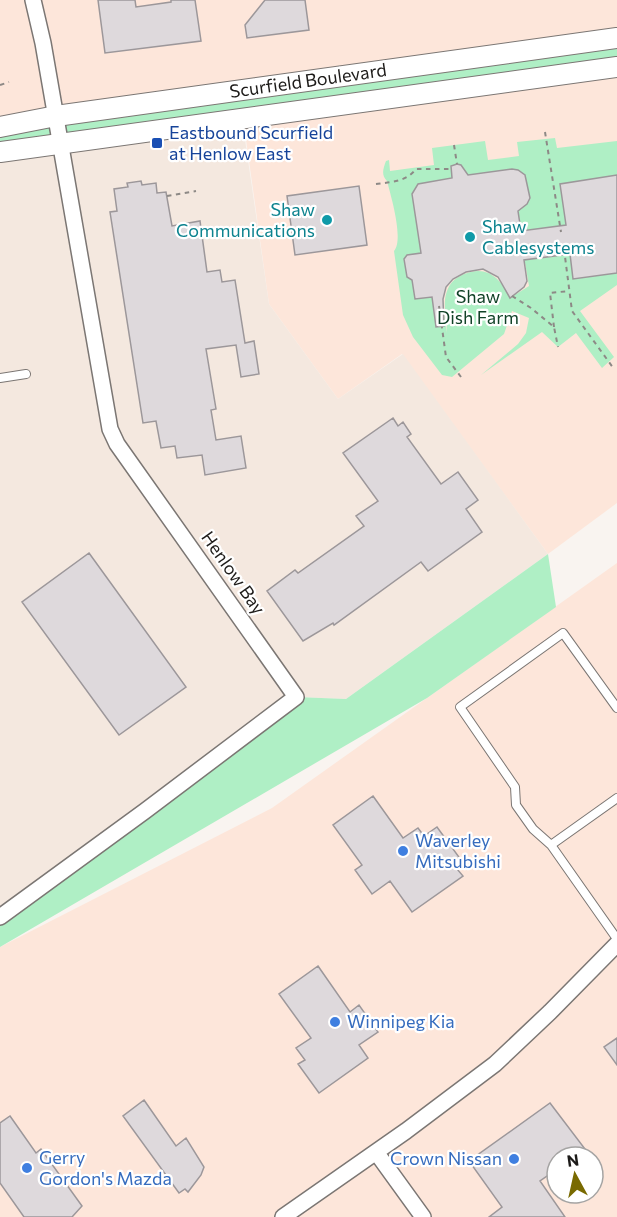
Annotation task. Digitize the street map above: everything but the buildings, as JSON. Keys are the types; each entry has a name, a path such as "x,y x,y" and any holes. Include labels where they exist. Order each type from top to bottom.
{"street":[{"name":"Henlow Bay","path":"0,917 145,812 296,697 117,444 110,429 44,43 33,0"},
{"name":"Scurfield Boulevard","path":"0,127 56,116 617,38"},
{"name":"Scurfield Boulevard","path":"0,152 617,67"},
{"path":"283,1217 495,1064 617,944"},
{"path":"376,1152 423,1217"}],"lane":[{"path":"0,378 26,374"},
{"path":"617,708 562,633 460,707 515,787 516,805 533,829 551,845 617,939"},
{"path":"551,845 617,798"}],"path":[{"path":"0,85 9,82"},
{"path":"546,132 561,232"},
{"path":"454,145 457,164"},
{"path":"376,184 402,180 411,176 416,169 451,169"},
{"path":"167,196 196,191"},
{"path":"564,249 572,312 614,369"},
{"path":"558,346 550,293 569,291"},
{"path":"512,296 554,327"},
{"path":"439,306 446,357 461,376"}],"shaded area":[{"path":"0,0 617,0 617,38 0,127"},
{"path":"617,67 617,503 548,554 402,354 338,399 269,304 243,118"},
{"path":"242,119 269,304 338,399 403,354 548,554 346,699 296,697 0,917 0,152"},
{"path":"617,563 617,1217 0,1217 0,947 272,808"}],"green space":[{"path":"617,38 617,67 0,152 0,127"},
{"name":"Shaw Dish Farm","path":"555,138 557,148 617,141 617,175 561,184 567,231 549,227 531,230 522,242 518,208 523,207 530,198 525,176 518,170 465,176 461,165 452,166 452,178 418,184 412,194 421,253 407,255 404,259 407,277 412,280 415,299 432,297 433,304 443,308 447,333 446,296 449,286 457,278 471,272 485,272 502,284 510,298 529,286 523,251 535,259 554,256 569,248 574,279 617,273 617,285 580,311 614,357 602,368 576,333 558,347 542,332 481,375 518,344 526,333 529,318 512,311 504,334 452,377 442,375 413,337 403,315 394,251 398,238 396,218 387,181 383,174 386,161 389,160 390,171 434,165 432,148 485,141 488,160 519,156 517,142"},
{"path":"548,554 556,607 427,698 0,947 0,917 296,697 346,699"}],"place":[{"name":"Eastbound Scurfield at Henlow East","path":"157,143"},
{"name":"Shaw Communications","path":"327,220"},
{"name":"Shaw Cablesystems","path":"470,237"},
{"name":"Waverley Mitsubishi","path":"403,851"},
{"name":"Winnipeg Kia","path":"335,1022"},
{"name":"Crown Nissan","path":"514,1159"},
{"name":"Gerry Gordon's Mazda","path":"27,1168"}]}
